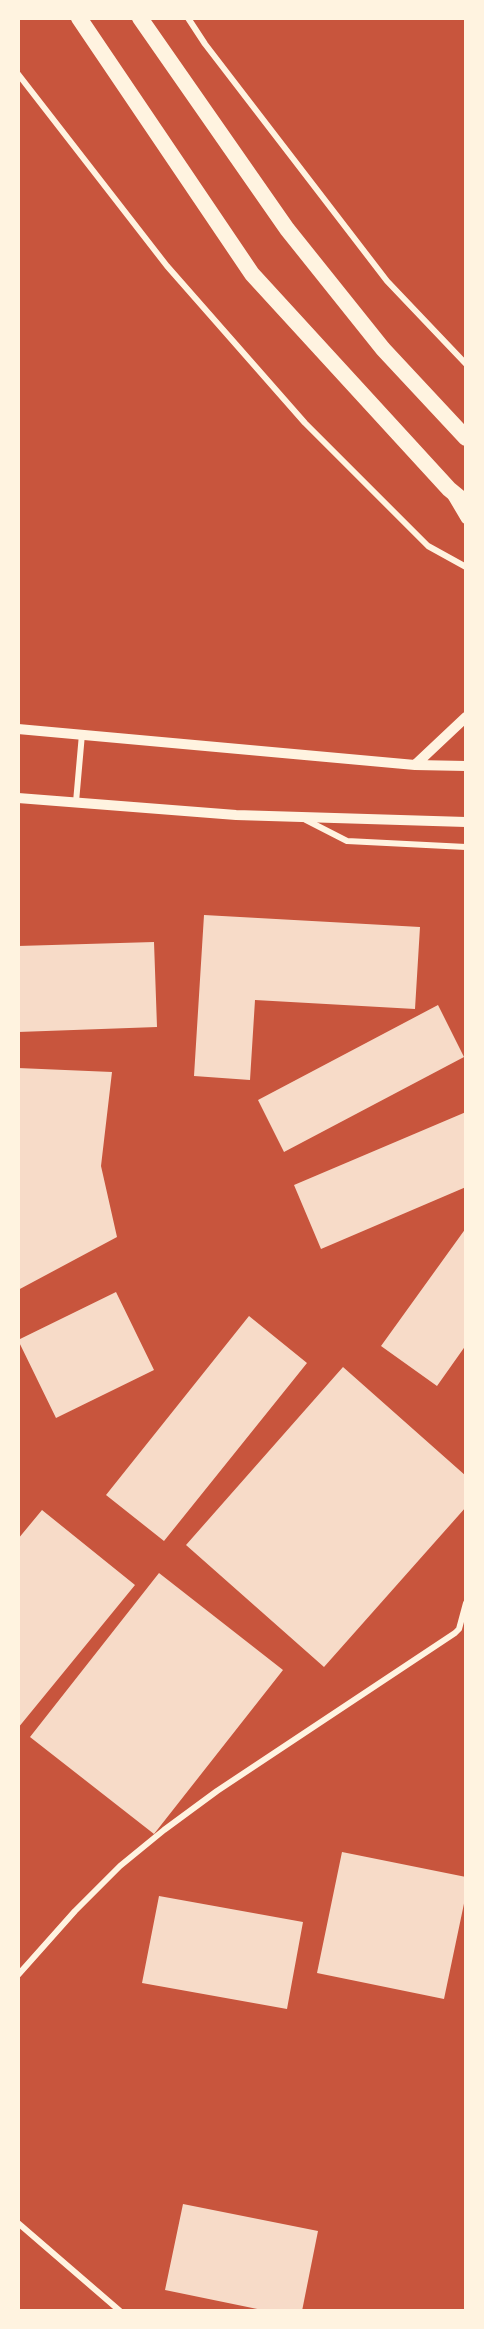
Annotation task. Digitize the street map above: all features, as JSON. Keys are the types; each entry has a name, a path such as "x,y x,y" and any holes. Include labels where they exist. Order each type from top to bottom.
{"highway":[{"path":"79,18 252,274 448,489 466,503"},
{"path":"140,18 287,229 383,350 466,438"}],"street":[{"path":"188,18 205,44 387,281 466,364"},
{"path":"18,75 167,266 305,423 428,546 466,567"},
{"path":"448,489 466,519"},
{"path":"416,765 466,717"},
{"path":"18,729 416,765 466,766"},
{"path":"76,802 82,734"},
{"path":"18,798 302,818 466,822"},
{"path":"302,818 347,840 466,848"},
{"path":"18,1975 75,1911 120,1866 164,1830 217,1791 463,1630 466,1603"},
{"path":"18,2223 120,2311"}],"building":[{"path":"204,915 420,927 415,1009 255,1000 250,1080 194,1076"},
{"path":"154,942 157,1027 18,1032 18,946"},
{"path":"438,1005 464,1057 284,1152 258,1100"},
{"path":"18,1068 112,1072 101,1166 117,1237 18,1290"},
{"path":"466,1112 466,1187 321,1249 294,1185"},
{"path":"466,1228 466,1345 437,1386 381,1346"},
{"path":"116,1292 154,1370 56,1418 18,1340"},
{"path":"249,1316 307,1363 164,1541 106,1495"},
{"path":"343,1367 466,1476 466,1507 324,1667 186,1545"},
{"path":"42,1510 135,1585 18,1728 18,1539"},
{"path":"159,1573 283,1670 154,1834 30,1737"},
{"path":"342,1852 466,1877 466,1894 444,1999 317,1973"},
{"path":"159,1896 303,1922 287,2009 142,1983"},
{"path":"183,2204 318,2231 302,2311 267,2311 165,2290"}]}
